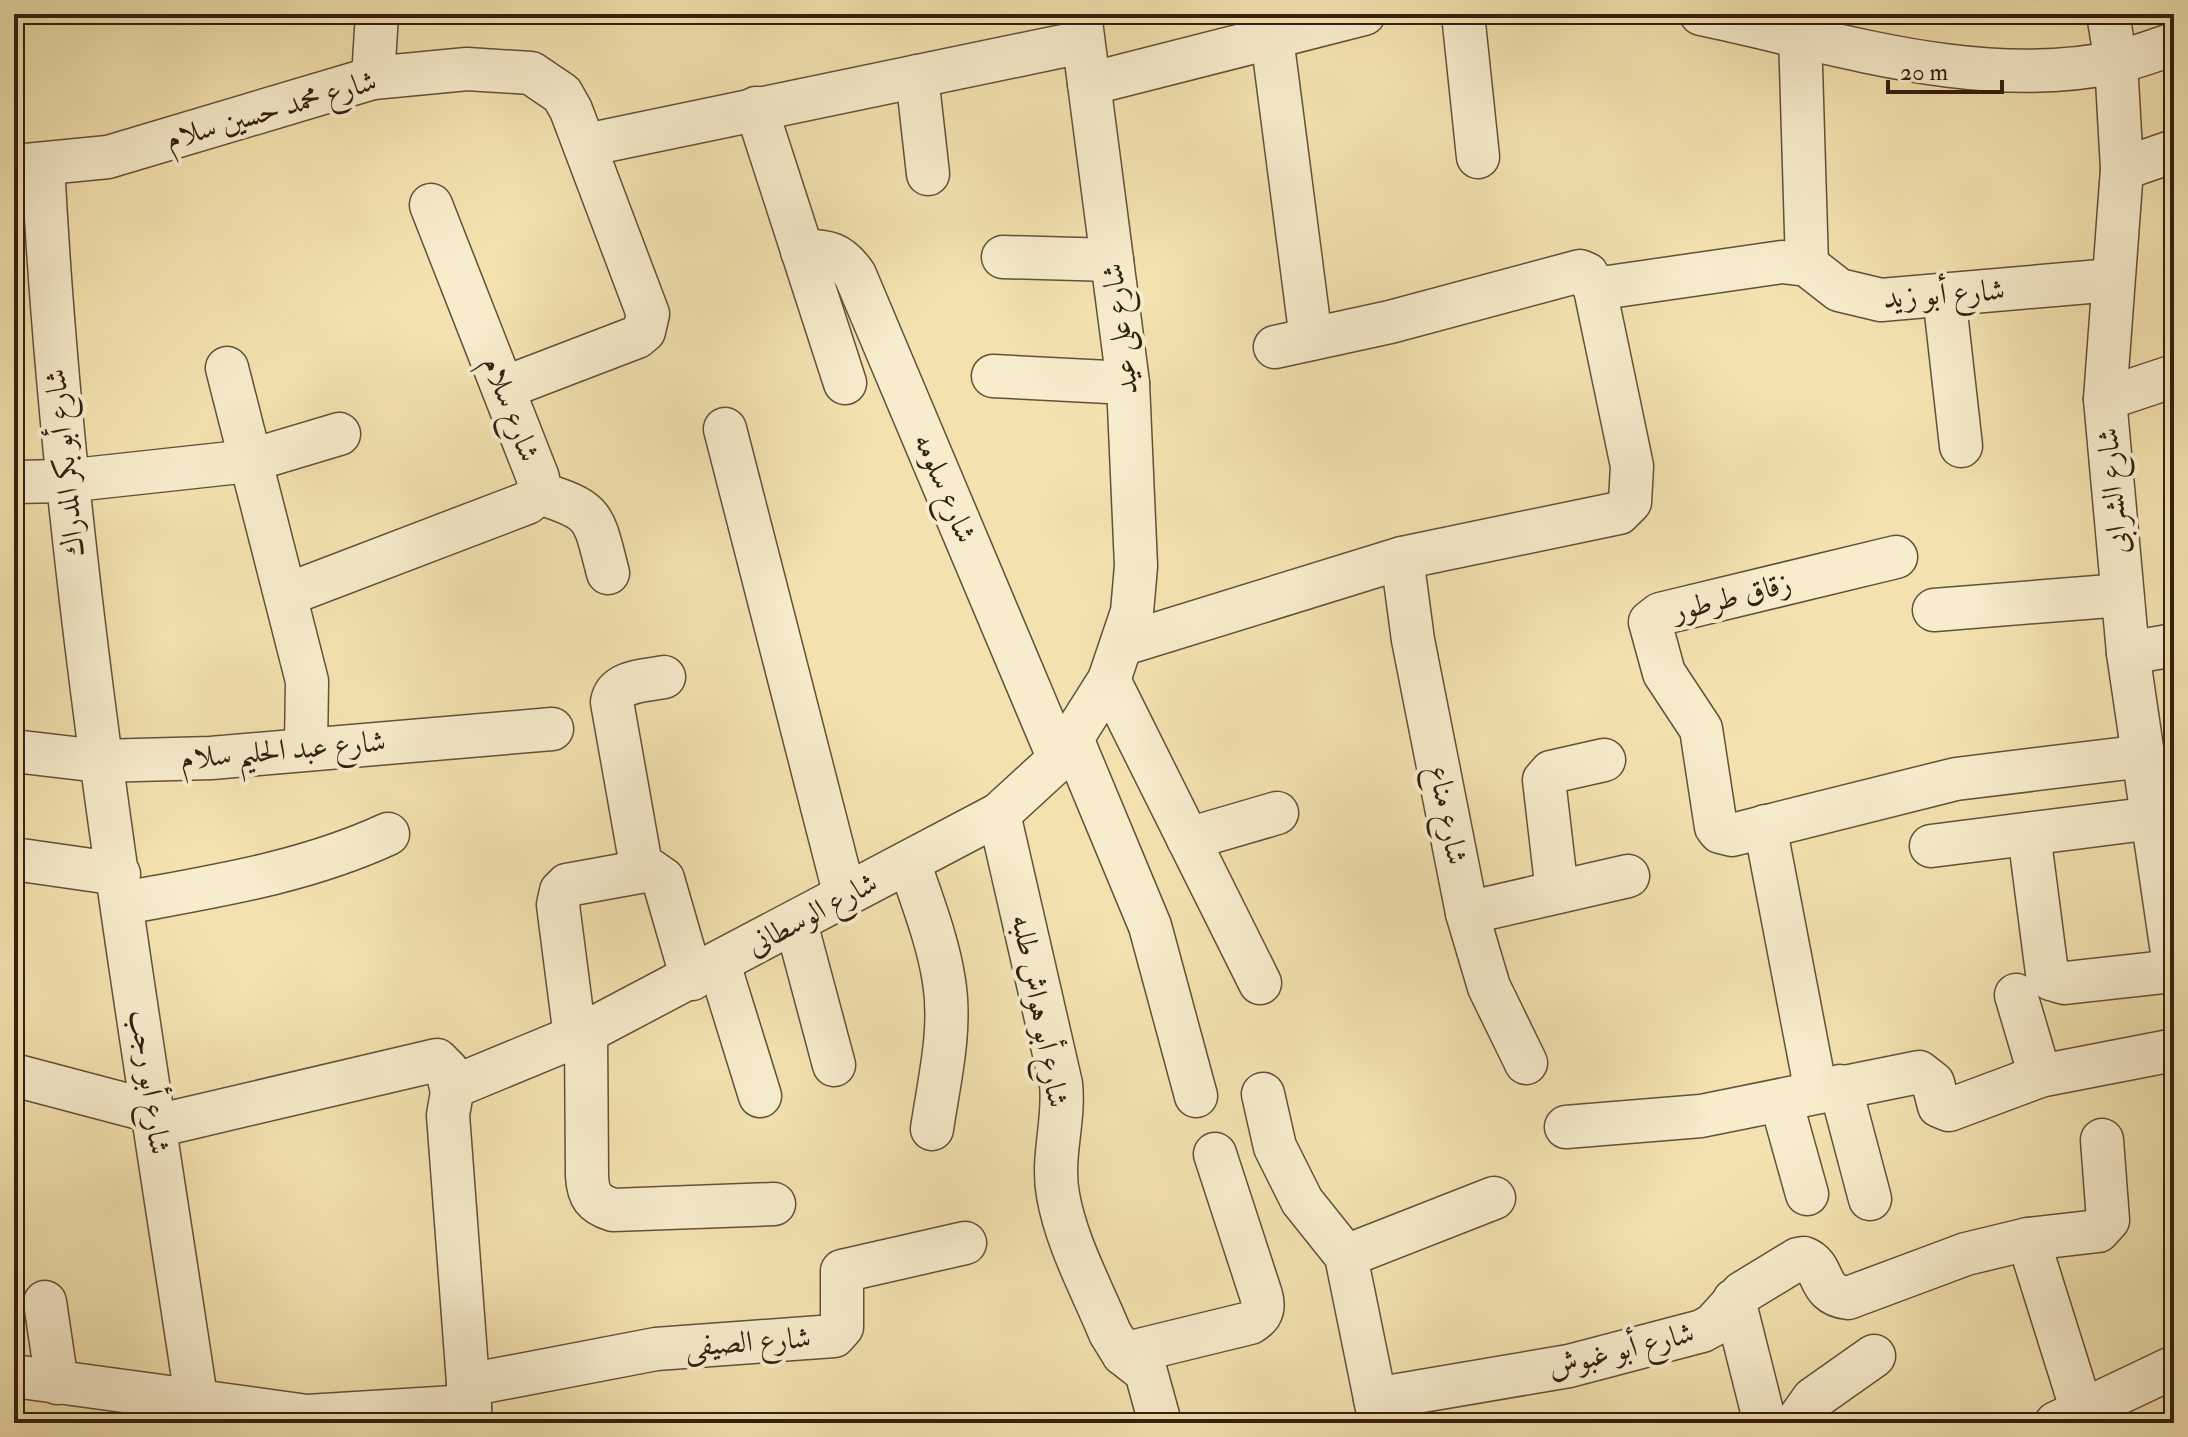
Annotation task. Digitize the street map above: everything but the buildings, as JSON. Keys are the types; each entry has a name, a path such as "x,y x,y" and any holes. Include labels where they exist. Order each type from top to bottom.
{"street":[{"path":"373,78 377,14"},
{"path":"1089,84 1364,14"},
{"path":"1463,14 1478,157"},
{"path":"1701,14 1800,34 1901,60 2040,71 2116,62 2174,44"},
{"name":"شارع الشرابى","path":"2108,14 2116,62 2122,169 2105,399 2128,653 2174,969"},
{"path":"586,145 917,76 1081,28"},
{"name":"شارع على عيد","path":"1081,28 1128,383 1136,566 1132,612 1116,662"},
{"path":"1272,38 1293,343 1583,281 1782,262 1807,265 1800,34"},
{"name":"شارع محمد حسين سلام","path":"28,165 108,157 373,78 467,69 531,73 562,94 586,145 648,314 647,322 637,337 504,388"},
{"path":"917,76 928,174"},
{"path":"756,108 845,383"},
{"path":"2122,169 2174,151"},
{"name":"شارع أبو بكر المدراك","path":"28,165 32,289 65,481 99,761"},
{"name":"شارع سلام","path":"286,595 527,503 539,493 538,478 431,205"},
{"name":"شارع سلومه","path":"802,251 827,250 847,264 855,275 1066,750 1150,926 1196,1096"},
{"path":"1003,257 1112,260"},
{"name":"شارع أبو زيد","path":"1807,265 1839,290 1862,298 1881,300 2112,280"},
{"path":"1260,983 1188,839 1116,662 1402,558 1619,513 1630,502 1632,466 1583,281"},
{"path":"1944,295 1961,446"},
{"path":"227,368 307,681 306,748"},
{"path":"993,376 1128,383"},
{"path":"2105,399 2174,376"},
{"path":"725,429 845,896"},
{"path":"14,482 65,481 249,461 339,434"},
{"path":"539,493 576,504 590,515 608,573"},
{"name":"زقاق طرطور","path":"1896,557 1660,614 1650,622 1664,673 1701,729 1716,827 1720,832 1732,835 1956,779 2144,756"},
{"name":"شارع مناع","path":"1402,558 1413,640 1467,913 1489,987 1526,1063"},
{"path":"1934,610 2122,595"},
{"path":"2128,653 2174,645"},
{"name":"شارع الوسطانى","path":"450,1103 458,1085 581,1034 706,971 999,814 1066,750 1116,662"},
{"path":"642,871 612,702 623,686 664,677"},
{"name":"شارع عبد الحليم سلام","path":"14,751 99,761 211,758 552,729"},
{"path":"1557,892 1544,780 1551,772 1604,760"},
{"name":"شارع أبو رجب","path":"99,761 121,889 197,1404"},
{"path":"1188,839 1277,813"},
{"name":"شارع أبو هواش طلبه","path":"999,814 1061,1084 1062,1119 1055,1165 1058,1195 1110,1333 1123,1354 1146,1372 1160,1423"},
{"path":"1931,846 2153,818"},
{"path":"1765,826 1812,1093 1807,1194"},
{"path":"14,859 121,889 281,873 336,857 388,834"},
{"path":"2029,834 2047,973 2051,979 2065,983 2174,969"},
{"path":"909,862 939,952 945,984 944,1037 932,1129"},
{"path":"760,1096 706,971 658,872 642,871 567,885 561,891 558,905 581,1034 588,1192 598,1205 613,1210 774,1204"},
{"path":"1467,913 1628,876"},
{"path":"796,923 834,1065"},
{"path":"2016,995 2040,1076"},
{"path":"1566,1127 1701,1116 1919,1072 1933,1083 1939,1106 1949,1110 2040,1076 2174,1050"},
{"path":"14,1075 155,1119 437,1060 447,1070 470,1404 307,1416 197,1404 14,1376"},
{"path":"1812,1093 1870,1199"},
{"path":"1263,1094 1275,1147 1302,1201 1346,1256 1377,1411"},
{"path":"1796,1423 1813,1399 1878,1364 1859,1294 1966,1254 2028,1239 2098,1231 2104,1227 2108,1213 2102,1140"},
{"path":"1123,1354 1250,1323 1260,1317 1264,1307 1261,1295 1215,1154"},
{"path":"1346,1256 1494,1198"},
{"path":"2028,1239 2069,1417 2174,1367"},
{"name":"شارع الصيفى","path":"470,1404 656,1349 834,1336 842,1327 842,1271 965,1243"},
{"name":"شارع أبو غبوش","path":"1377,1411 1702,1331 1713,1325 1734,1300 1804,1258 1814,1264 1826,1290 1836,1297 1859,1294"},
{"path":"1734,1300 1765,1423"},
{"path":"45,1302 57,1383"}]}
